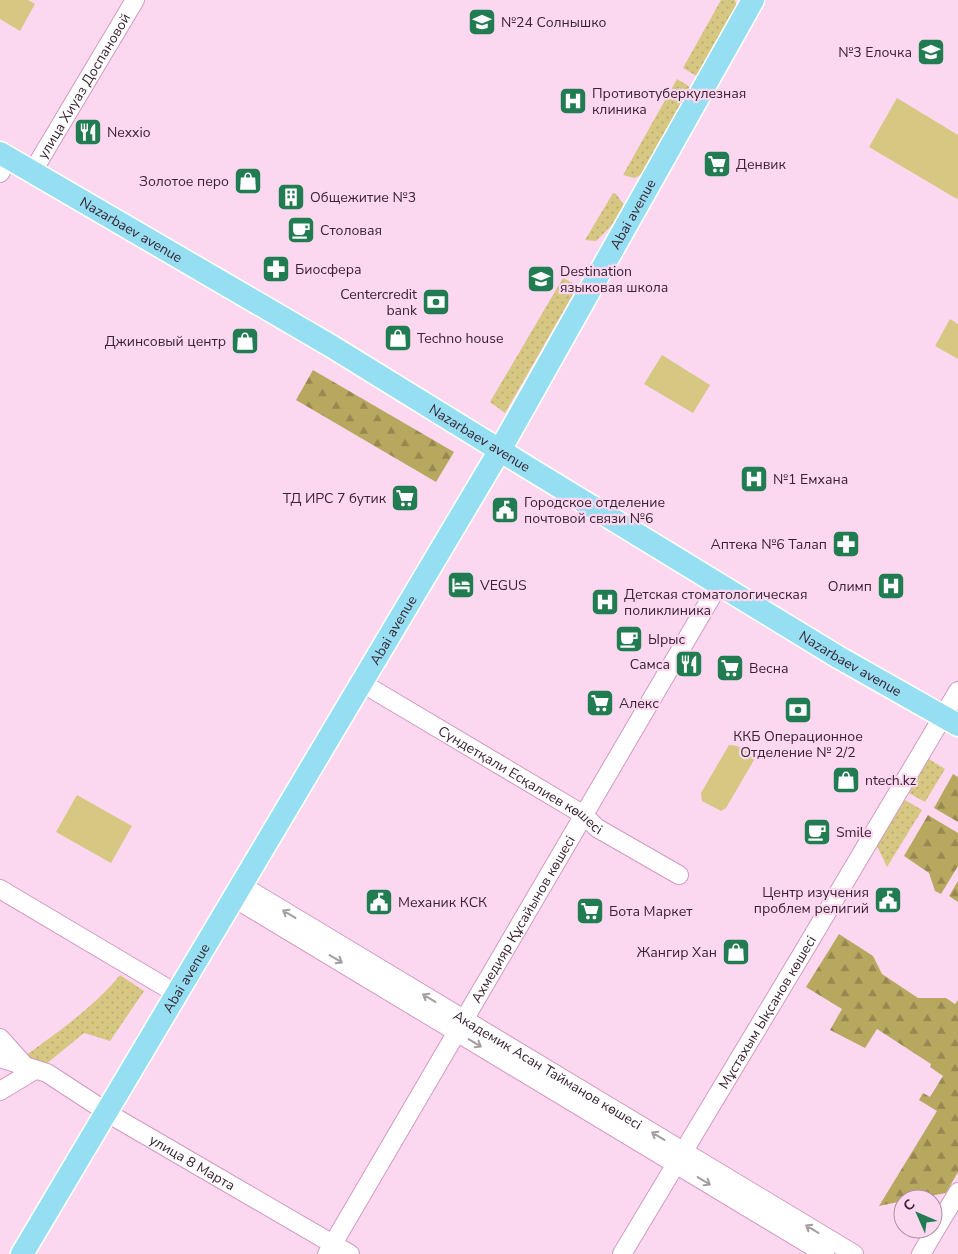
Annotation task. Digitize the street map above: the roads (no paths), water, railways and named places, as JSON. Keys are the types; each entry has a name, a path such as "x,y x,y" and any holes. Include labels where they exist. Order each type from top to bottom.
{"main road":[{"name":"Abai avenue","path":"22,1254 500,450 753,0"},
{"name":"Nazarbaev avenue","path":"3,161 32,171 331,346 838,657 950,720"}],"street":[{"name":"улица Хиуаз Доспановой","path":"32,171 135,0"},
{"name":"Ахмедияр Құсайынов көшесі","path":"330,1249 719,584"},
{"name":"Сүндетқали Есқалиев көшесі","path":"362,683 584,814 597,828 679,876"},
{"name":"Мұстахым Ықсанов көшесі","path":"622,1254 808,944 950,720 958,690"},
{"path":"0,889 176,994"},
{"name":"Академик Асан Тайманов көшесі","path":"238,891 679,1158 825,1254"},
{"name":"улица 8 Марта","path":"0,1038 30,1068"},
{"name":"улица 8 Марта","path":"0,1058 46,1073 106,1112 330,1249 350,1254"},
{"path":"0,1091 30,1068"},
{"name":"Академик Асан Тайманов көшесі","path":"679,1158 854,1254"},
{"path":"921,1254 958,1192"}],"place":[{"name":"№24 Солнышко","path":"482,22"},
{"name":"№3 Елочка","path":"931,52"},
{"name":"Противотуберкулезная клиника","path":"573,101"},
{"name":"Nexxio","path":"88,132"},
{"name":"Денвик","path":"717,164"},
{"name":"Золотое перо","path":"248,181"},
{"name":"Общежитие №3","path":"291,197"},
{"name":"Столовая","path":"301,230"},
{"name":"Биосфера","path":"276,269"},
{"name":"Destination языковая школа","path":"541,279"},
{"name":"Centercredit bank","path":"436,302"},
{"name":"Techno house","path":"398,338"},
{"name":"Джинсовый центр","path":"245,341"},
{"name":"№1 Емхана","path":"754,479"},
{"name":"ТД ИРС 7 бутик","path":"405,498"},
{"name":"Городское отделение почтовой связи №6","path":"505,510"},
{"name":"Аптека №6 Талап","path":"846,544"},
{"name":"VEGUS","path":"461,585"},
{"name":"Олимп","path":"891,586"},
{"name":"Детская стоматологическая поликлиника","path":"605,602"},
{"name":"Ырыс","path":"629,639"},
{"name":"Самса","path":"689,664"},
{"name":"Весна","path":"730,668"},
{"name":"Алекс","path":"600,703"},
{"name":"ККБ Операционное Отделение № 2/2","path":"798,710"},
{"name":"ntech.kz","path":"846,780"},
{"name":"Smile","path":"817,832"},
{"name":"Центр изучения проблем религий","path":"888,900"},
{"name":"Механик КСК","path":"379,902"},
{"name":"Бота Маркет","path":"590,911"},
{"name":"Жангир Хан","path":"736,952"}]}
